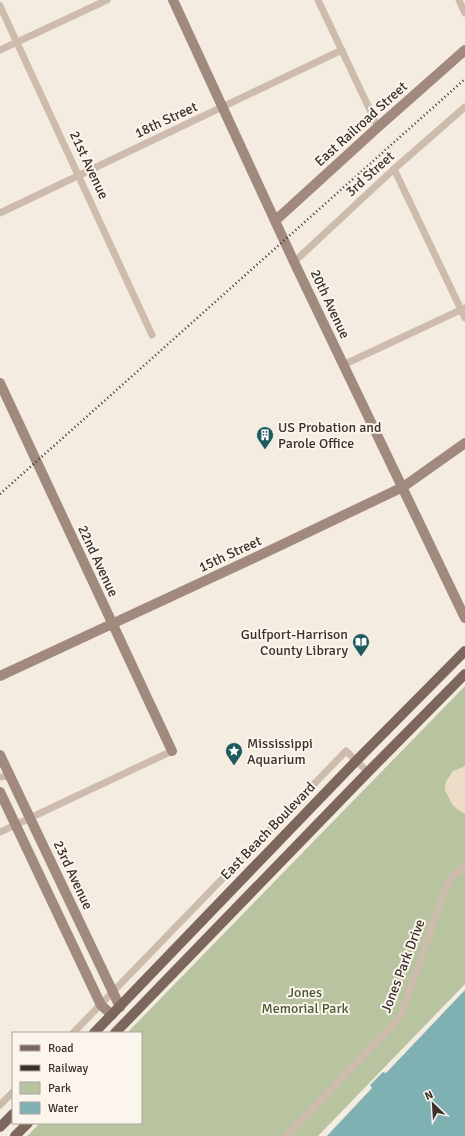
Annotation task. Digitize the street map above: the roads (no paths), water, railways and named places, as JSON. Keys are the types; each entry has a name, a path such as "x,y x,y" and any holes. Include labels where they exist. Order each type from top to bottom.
{"main road":[{"name":"East Beach Boulevard","path":"95,1032 356,761 465,651"},
{"path":"116,1032 465,674"},
{"path":"0,1118 12,1107"},
{"path":"0,1126 12,1115"},
{"path":"15,1136 27,1124"}],"street":[{"path":"0,50 108,0"},
{"name":"20th Avenue","path":"173,0 276,220 294,262 465,618"},
{"path":"318,0 378,127"},
{"path":"459,0 465,13"},
{"name":"21st Avenue","path":"0,6 152,335"},
{"name":"18th Street","path":"0,212 79,176 342,50"},
{"name":"East Railroad Street","path":"276,220 465,50"},
{"name":"3rd Street","path":"294,262 394,169 465,106"},
{"path":"394,169 463,309 465,318"},
{"path":"343,365 463,309"},
{"name":"22nd Avenue","path":"0,383 172,751"},
{"name":"15th Street","path":"0,676 403,487 465,443"},
{"path":"0,832 172,751"},
{"path":"74,1032 346,751 368,772"},
{"name":"23rd Avenue","path":"0,755 5,776 30,818 120,1007"},
{"path":"0,792 101,1005 112,1015"},
{"name":"Jones Park Drive","path":"286,1136 394,1025 401,1015 444,892 453,875 465,867"},
{"path":"0,1105 12,1093"}],"water":[{"path":"465,990 465,1136 327,1136 372,1088 370,1085 383,1072 386,1073"}],"railway":[{"path":"0,494 465,79"}],"place":[{"name":"US Probation and Parole Office","path":"265,450"},
{"name":"Gulfport-Harrison County Library","path":"361,657"},
{"name":"Mississippi Aquarium","path":"234,766"}],"park label":[{"name":"Jones Memorial Park","path":"305,1000"}]}
